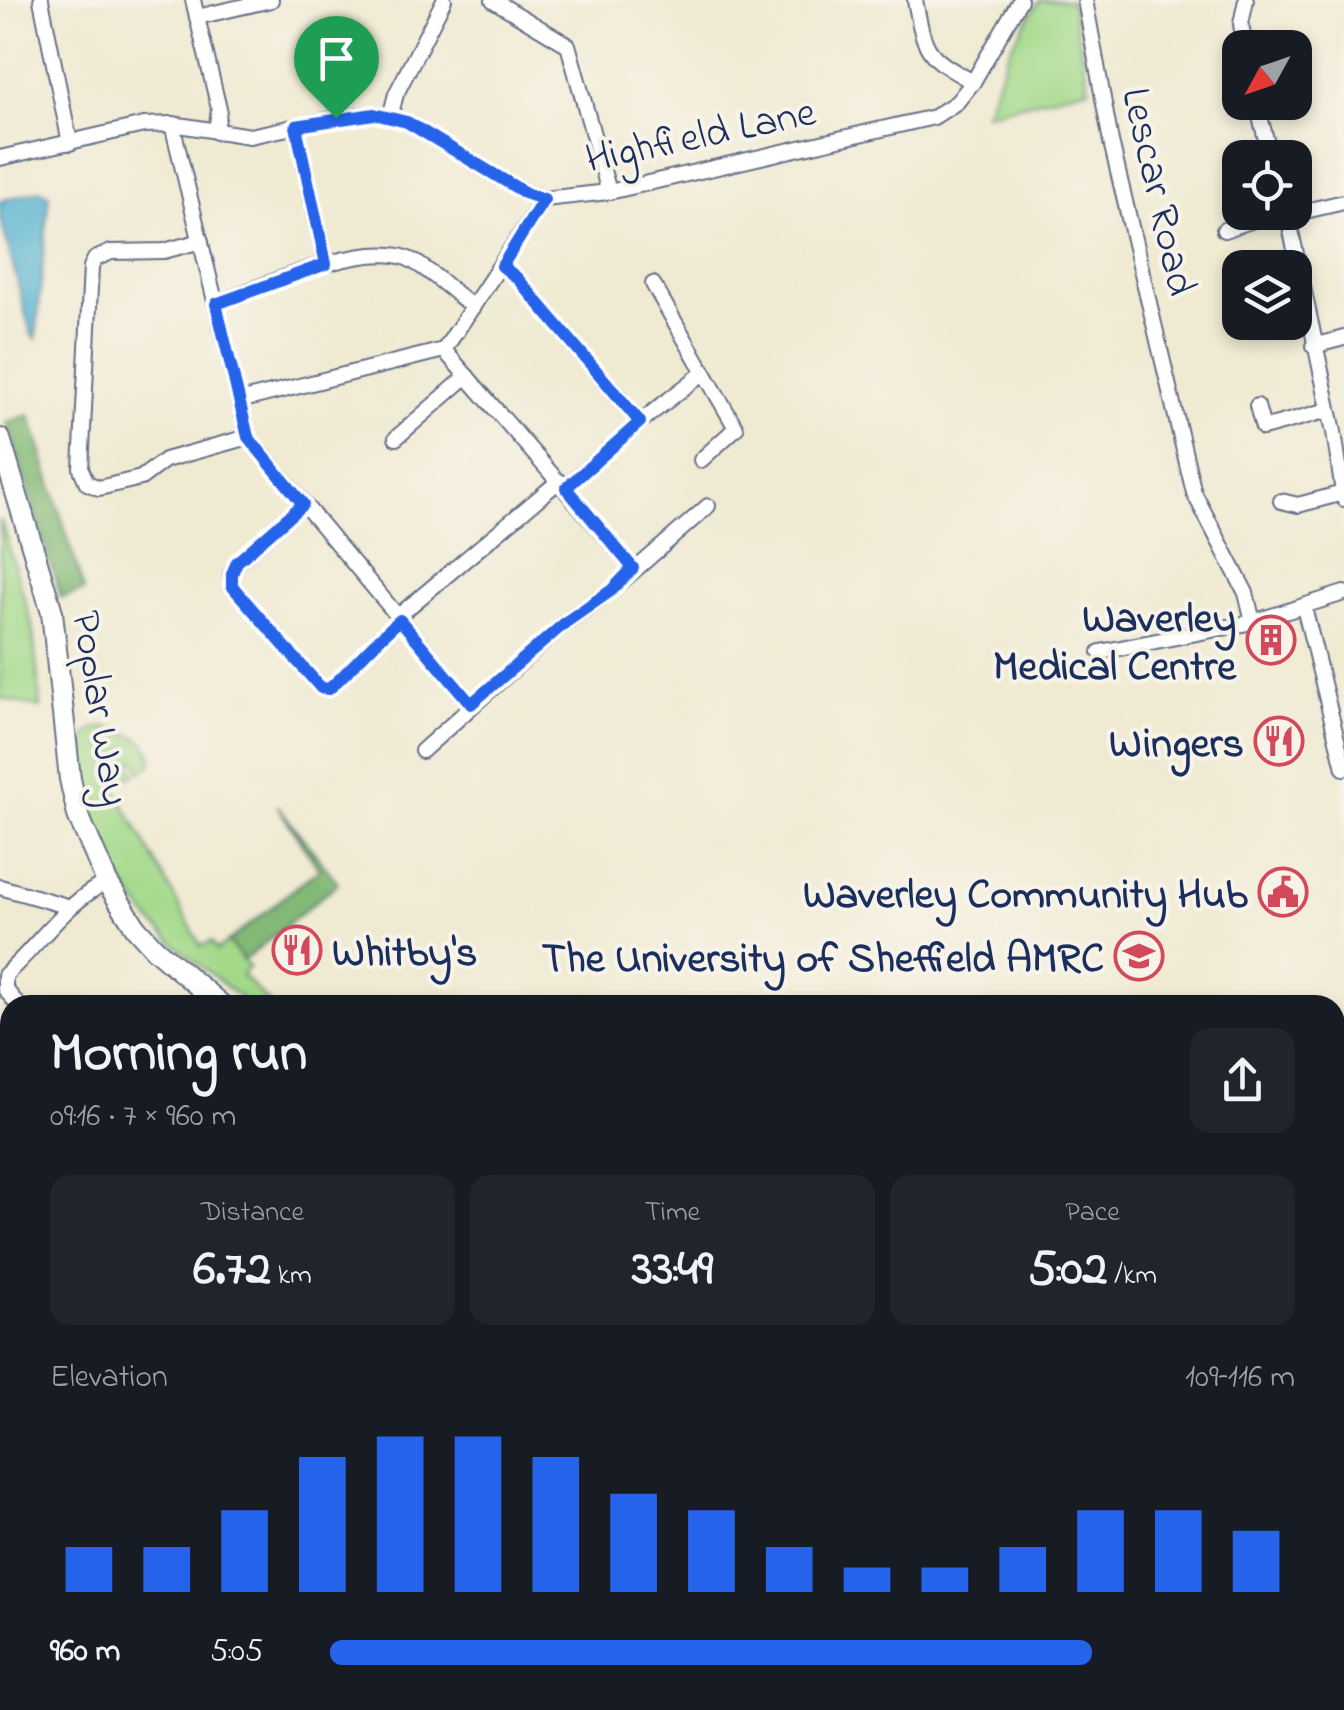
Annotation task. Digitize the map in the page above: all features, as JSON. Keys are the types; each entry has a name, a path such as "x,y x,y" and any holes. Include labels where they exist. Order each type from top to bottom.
{"main road":[{"name":"Poplar Way","path":"0,439 52,612 72,794 106,882 136,928 209,995"}],"street":[{"path":"41,0 70,144"},
{"path":"193,0 219,109 216,132"},
{"path":"197,18 270,0"},
{"path":"390,117 396,94 444,0"},
{"path":"493,0 568,45 609,192"},
{"path":"914,0 922,39 930,53 974,82"},
{"name":"Highfield Lane","path":"0,158 144,124 172,124 250,136 374,114 407,122 527,194 544,199 609,192 934,117 957,102 974,82 1020,0"},
{"name":"Lescar Road","path":"1085,0 1111,142 1194,494 1246,592 1253,622"},
{"path":"1241,30 1246,0"},
{"path":"172,124 248,437 471,704"},
{"path":"296,126 326,264"},
{"path":"239,401 444,350 544,199"},
{"path":"1312,209 1344,202"},
{"path":"1281,501 1298,505 1343,496 1339,431 1329,410 1313,346 1291,230"},
{"path":"201,241 144,253 110,252 95,259 80,469 87,483 99,488 142,478 164,460 248,437"},
{"path":"216,304 326,264 376,253 412,260 473,307"},
{"path":"502,266 517,278 640,422"},
{"path":"653,284 736,428 702,460"},
{"path":"1313,346 1344,338"},
{"path":"444,350 633,568"},
{"path":"303,504 237,562 232,586 321,688 329,689 399,618 703,373"},
{"path":"396,438 467,376"},
{"path":"1257,406 1263,428 1329,410"},
{"path":"422,751 566,622 612,590 708,506"},
{"path":"1100,652 1253,622 1344,593"},
{"path":"1304,607 1344,768"},
{"path":"10,995 5,976 70,907 106,882"},
{"path":"0,887 70,907"}],"green space":[{"path":"1040,0 1071,1 1089,88 985,113 1011,46"},
{"path":"30,415 84,591 61,598 7,422"},
{"path":"0,519 32,624 41,708 0,698"},
{"path":"106,727 122,732 138,738 149,749 151,765 141,772 135,760 129,762 136,774 114,786 201,946 211,942 217,950 228,942 249,967 242,975 261,995 236,995 165,935 124,884 102,838 88,789 83,739 93,730"},
{"path":"277,805 338,883 244,960 228,942 319,869"}],"water":[{"path":"40,190 49,195 36,339 31,334 0,217 0,201"}],"place":[{"name":"Waverley Medical Centre","path":"1271,640"},
{"name":"Wingers","path":"1279,741"},
{"name":"Waverley Community Hub","path":"1283,892"},
{"name":"Whitby's","path":"297,950"},
{"name":"The University of Sheffield AMRC","path":"1139,956"}],"route":[{"path":"374,114 407,122 527,194 544,199 502,266 517,278 640,422 566,488 633,568 612,590 566,622 471,704 400,620 363,651 357,663 329,689 321,688 232,586 237,562 303,504 248,437 216,304 326,264 296,126 336,118 374,114"}]}
